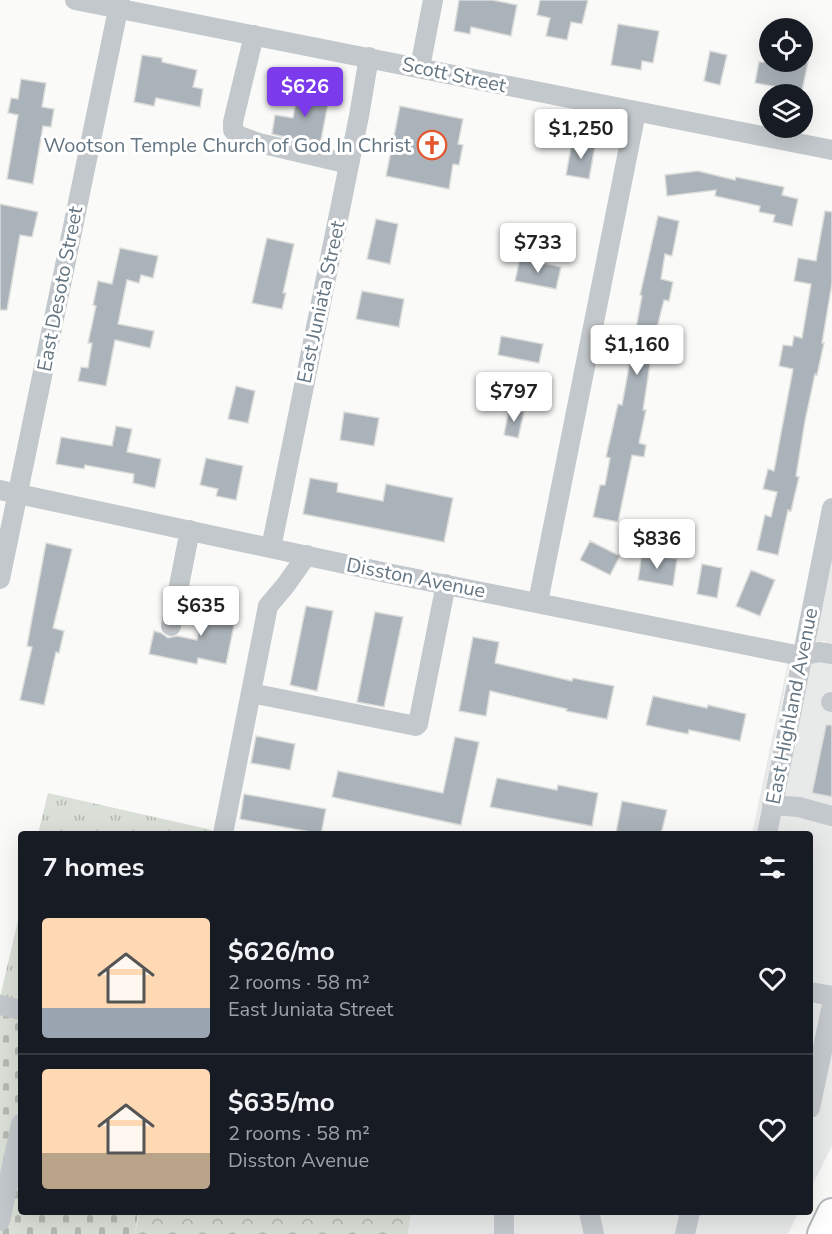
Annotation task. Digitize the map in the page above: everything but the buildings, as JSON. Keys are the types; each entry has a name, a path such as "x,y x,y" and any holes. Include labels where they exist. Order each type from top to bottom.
{"highway":[{"path":"822,1234 832,1213"}],"street":[{"name":"Scott Street","path":"75,0 119,4 254,35 832,150"},
{"path":"420,67 433,0"},
{"name":"East Desoto Street","path":"0,579 9,492 119,4"},
{"path":"254,35 233,130 239,136 259,143 349,164"},
{"name":"East Juniata Street","path":"271,548 369,57"},
{"path":"538,602 636,112"},
{"name":"Disston Avenue","path":"9,492 801,656 819,652 832,654"},
{"name":"East Highland Avenue","path":"768,831 832,508"},
{"path":"171,626 190,530"},
{"path":"227,831 268,606 307,555"},
{"path":"251,693 416,726 446,584"},
{"path":"772,805 799,807 832,816"},
{"path":"813,993 832,996"},
{"path":"0,1005 18,1009"},
{"path":"813,1094 832,1005"},
{"path":"0,1221 18,1138"},
{"path":"504,1215 504,1234"},
{"path":"590,1215 594,1234"},
{"path":"685,1234 689,1215"}],"shaded area":[{"path":"832,555 832,646 826,644 825,641 814,642"},
{"path":"819,660 832,663 832,988 813,984 813,831 777,831 810,663"},
{"path":"788,662 790,662 758,831 753,831"},
{"path":"813,1002 832,1005 832,1146 813,1184"},
{"path":"411,1215 679,1215 675,1234 408,1234"},
{"path":"699,1215 798,1215 788,1234 695,1234"}],"green space":[{"path":"48,793 212,830 212,831 39,831"},
{"path":"18,921 18,1000 0,997"},
{"path":"0,997 18,1001 18,1215 138,1215 135,1234 0,1234"},
{"path":"138,1215 411,1215 408,1234 135,1234"}],"place":[{"name":"Wootson Temple Church of God In Christ","path":"432,145"}]}
